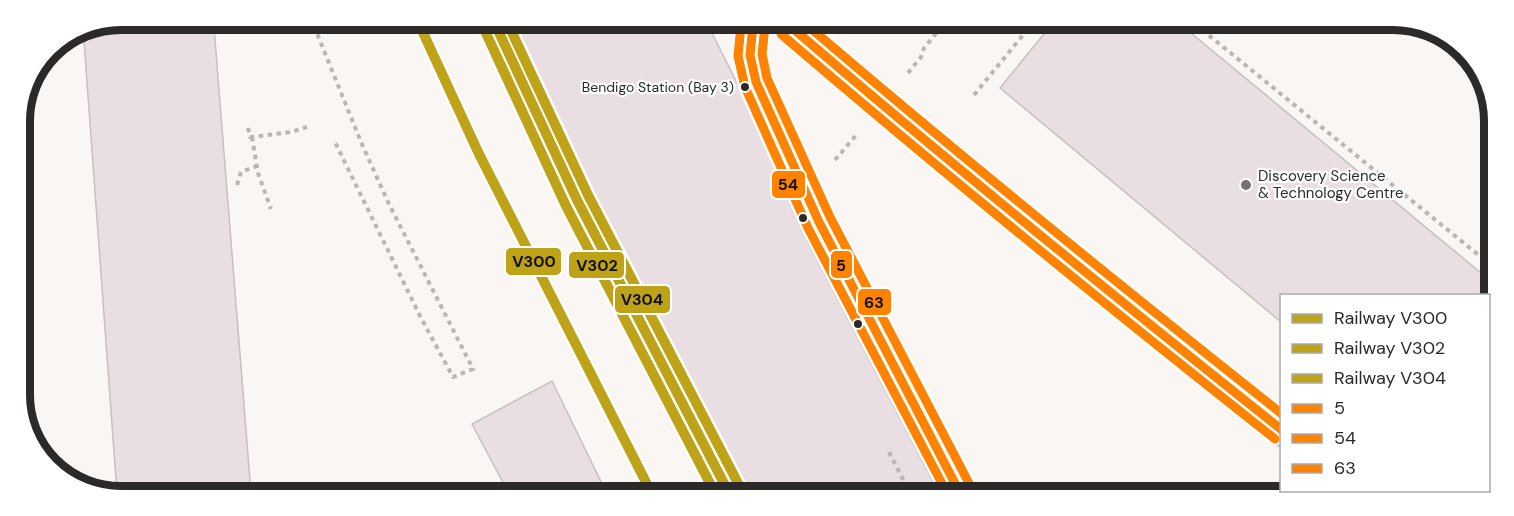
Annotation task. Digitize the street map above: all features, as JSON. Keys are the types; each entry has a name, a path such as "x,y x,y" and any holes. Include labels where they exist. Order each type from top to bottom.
{"street":[{"path":"753,30 750,56 756,82 819,222 956,486"},
{"path":"795,30 1089,276 1280,429"}],"path":[{"path":"316,30 388,202 473,369 453,377 420,316 333,140"},
{"path":"909,73 938,30"},
{"path":"974,95 1027,30"},
{"path":"1202,30 1484,259"},
{"path":"252,137 291,132 307,127"},
{"path":"248,128 271,209"},
{"path":"831,165 859,132"},
{"path":"237,185 241,172 257,166"},
{"path":"889,452 906,486"}],"building":[{"path":"121,30 214,30 250,486 116,486 84,38 103,32"},
{"path":"511,30 710,30 737,83 802,231 935,486 737,486 551,118"},
{"name":"Discovery Science & Technology Centre","path":"1047,30 1187,30 1484,275 1484,294 1280,294 1280,321 1000,88"},
{"path":"552,381 603,486 505,486 472,424"}],"rail line":[{"name":"V300","path":"422,30 479,154 648,486"},
{"name":"V300","path":"498,30 577,200 725,486"},
{"name":"V304","path":"511,30 588,195 739,486"},
{"name":"V302","path":"485,31 566,206 711,486"}],"transit line":[{"name":"54","path":"741,30 738,56 745,87 808,228 943,486"},
{"name":"5","path":"752,30 750,55 756,82 819,222 956,486"},
{"name":"63","path":"765,30 762,54 767,78 830,217 970,486"},
{"name":"5","path":"795,30 1033,230 1280,428"},
{"name":"63","path":"813,30 1043,222 1280,412"},
{"name":"54","path":"781,34 1026,239 1275,439"}],"place":[{"name":"Bendigo Station (Bay 3)","path":"745,87"},
{"name":"Discovery Science & Technology Centre","path":"1246,185"}]}
